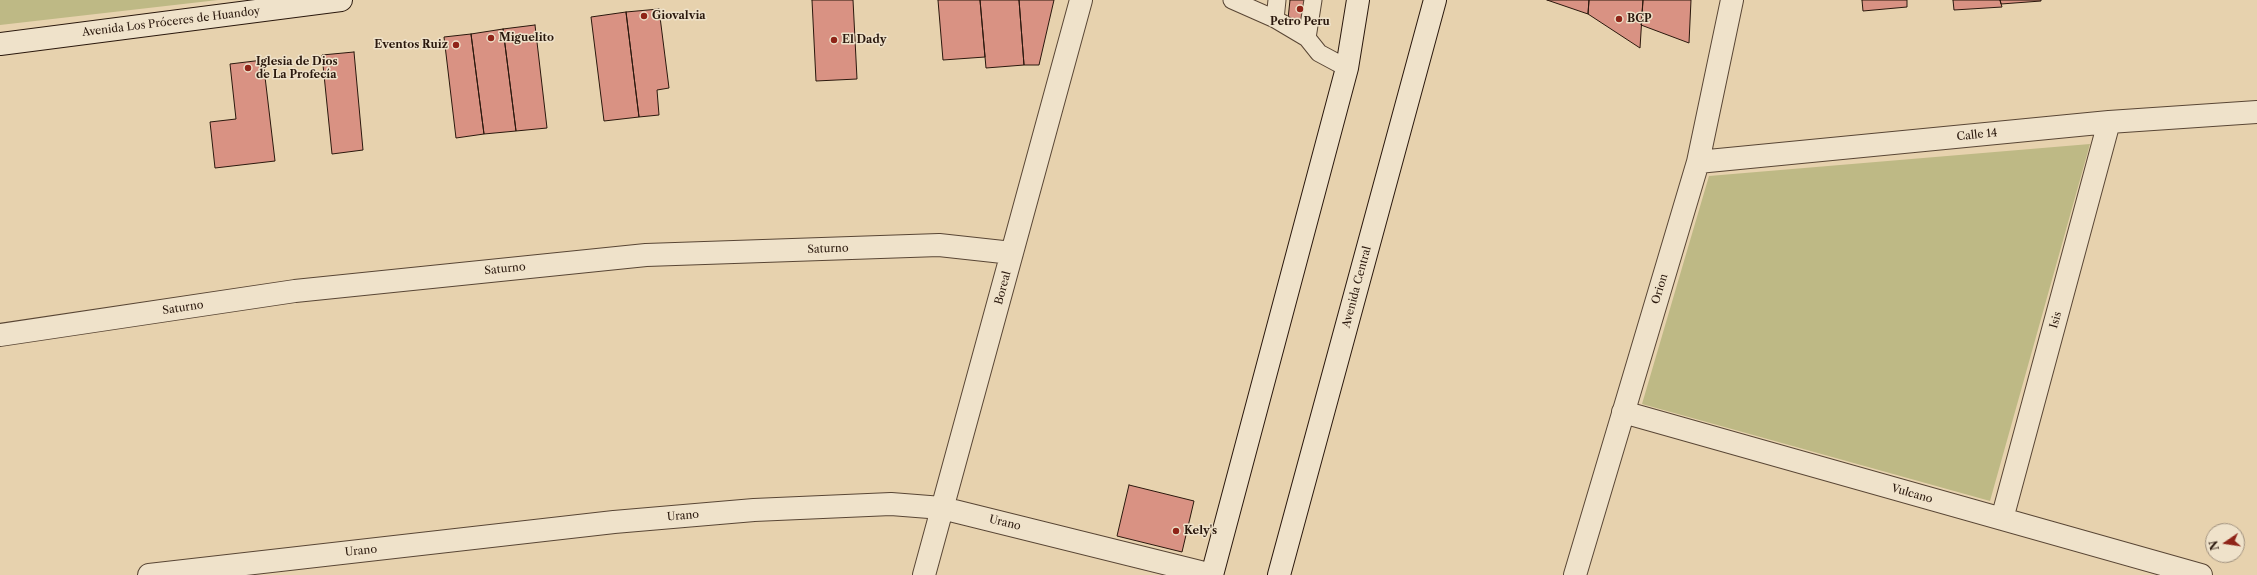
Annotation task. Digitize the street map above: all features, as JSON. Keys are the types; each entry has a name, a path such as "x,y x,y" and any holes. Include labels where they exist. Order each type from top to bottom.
{"street":[{"name":"Avenida Los Próceres de Huandoy","path":"0,44 341,0"},
{"name":"Boreal","path":"924,575 1081,0"},
{"path":"1212,575 1347,68 1358,0"},
{"name":"Avenida Central","path":"1279,575 1435,0"},
{"name":"Orion","path":"1576,575 1698,162 1732,0"},
{"name":"Calle 14","path":"1698,162 2109,122 2257,112"},
{"name":"Isis","path":"2002,519 2109,122"},
{"name":"Saturno","path":"0,335 295,291 646,255 940,245 1012,253"},
{"name":"Vulcano","path":"1623,412 2201,575"},
{"name":"Urano","path":"149,575 614,522 739,512 891,504 942,508 1212,575"}],"lane":[{"path":"1232,0 1275,19 1307,38 1319,53 1347,68"},
{"path":"1275,19 1277,0"},
{"path":"1307,38 1313,0"}],"shaded area":[{"path":"0,0 218,0 0,25"},
{"path":"2090,144 1990,501 1642,404 1709,176"}],"building":[{"name":"El Dady","path":"812,0 853,0 857,79 816,81"},
{"path":"938,0 980,0 985,57 943,60"},
{"path":"980,0 1019,0 1024,65 986,68"},
{"path":"1019,0 1054,0 1039,65 1024,65"},
{"name":"Petro Peru","path":"1290,0 1313,0 1310,21 1288,19"},
{"path":"1547,0 1589,0 1588,14"},
{"name":"BCP","path":"1589,0 1643,0 1640,48 1588,14"},
{"path":"1643,0 1691,0 1689,43 1641,25"},
{"path":"1862,0 1907,0 1907,7 1863,11"},
{"path":"1953,0 2000,0 2002,7 1954,10"},
{"path":"2000,0 2041,0 2041,1 2001,4"},
{"path":"659,9 669,88 657,90 659,115 639,117 626,12"},
{"path":"626,12 639,117 604,121 591,17"},
{"path":"535,25 547,128 516,131 503,29"},
{"path":"503,29 516,131 484,134 471,34"},
{"path":"471,34 484,134 456,138 444,37"},
{"path":"354,52 363,150 332,154 322,55"},
{"path":"263,60 275,161 215,168 210,122 236,119 230,64"},
{"path":"1129,485 1194,501 1182,552 1117,536"}],"place":[{"name":"Petro Peru","path":"1300,9"},
{"name":"Giovalvia","path":"644,16"},
{"name":"BCP","path":"1619,19"},
{"name":"Miguelito","path":"491,38"},
{"name":"El Dady","path":"834,40"},
{"name":"Eventos Ruiz","path":"456,45"},
{"name":"Iglesia de Dios de La Profecía","path":"248,68"},
{"name":"Kely's","path":"1176,531"}]}
